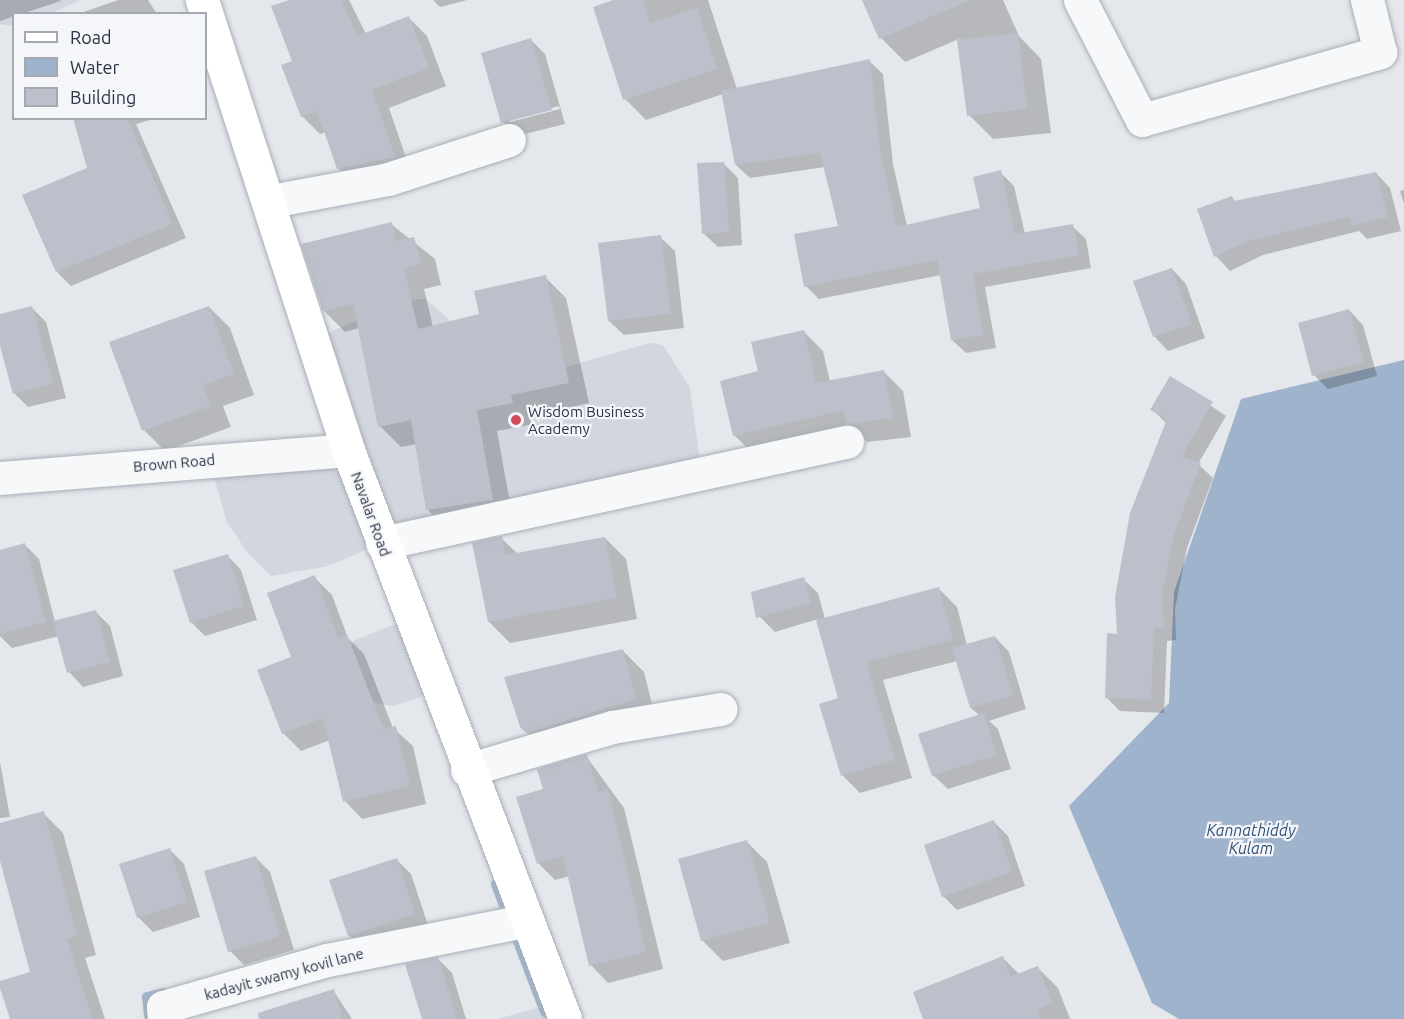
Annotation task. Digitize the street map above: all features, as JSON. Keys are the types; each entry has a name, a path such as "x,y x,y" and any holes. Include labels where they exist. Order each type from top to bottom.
{"street":[{"path":"1080,0 1142,120 1380,52 1366,0"},
{"name":"Navalar Road","path":"207,15 271,201 348,450 524,921 566,1019"},
{"path":"271,201 388,179 508,140"},
{"path":"382,543 847,442"},
{"name":"Brown Road","path":"0,478 348,450"},
{"path":"467,770 612,727 721,709"},
{"name":"kadayit swamy kovil lane","path":"164,1019 163,1007 327,960 524,921"}],"shaded area":[{"path":"0,0 80,0 54,12 12,12 12,26 0,24"},
{"name":"Wisdom Business Academy","path":"425,299 520,380 650,343 663,345 690,388 701,469 382,543 328,566 271,576 247,552 227,522 209,460 347,450 312,340 403,300"},
{"path":"410,618 438,691 393,706 370,702 350,656 353,641"},
{"path":"559,1002 565,1019 497,1019"}],"water":[{"name":"Kannathiddy Kulam","path":"1404,360 1404,1019 1179,1019 1152,1003 1069,806 1169,703 1174,592 1241,399"}],"building":[{"path":"289,0 342,0 357,36 409,16 429,68 372,90 395,157 337,169 317,111 301,117 281,65 292,61 271,6"},
{"path":"613,0 643,0 650,23 697,8 717,69 623,100 593,7"},
{"path":"862,0 970,0 879,39"},
{"path":"1018,33 1027,109 967,116 957,40"},
{"path":"531,38 552,110 501,123 481,53"},
{"path":"870,59 880,149 897,227 980,208 973,177 1001,170 1015,234 1073,224 1079,255 973,274 983,335 951,340 937,260 804,287 794,234 838,226 820,153 735,165 721,91"},
{"path":"74,120 128,120 173,224 56,272 22,195 87,168"},
{"path":"724,162 729,232 702,234 697,163"},
{"path":"1376,172 1388,217 1351,226 1349,217 1248,241 1214,257 1197,209 1232,196 1234,201"},
{"path":"392,222 396,241 414,237 421,264 404,268 418,329 479,314 474,291 546,275 569,383 511,395 513,403 477,410 493,500 426,510 411,420 378,427 353,304 323,311 301,244"},
{"path":"661,235 671,314 608,321 598,243"},
{"path":"1172,268 1192,324 1153,337 1133,281"},
{"path":"32,306 53,383 13,394 0,346 0,314"},
{"path":"209,306 234,374 203,385 211,406 142,431 109,342"},
{"path":"1349,309 1364,362 1312,376 1298,323"},
{"path":"804,330 816,383 884,370 893,418 846,424 844,410 733,436 720,381 758,371 751,342"},
{"path":"1170,376 1213,402 1182,456 1201,463 1174,534 1162,595 1164,627 1154,628 1151,700 1105,698 1107,633 1117,634 1115,597 1130,513 1167,419 1150,410"},
{"path":"502,536 505,555 605,537 617,598 488,622 472,543"},
{"path":"25,543 46,622 0,634 0,550"},
{"path":"228,554 244,606 190,623 173,570"},
{"path":"315,575 338,638 347,635 384,729 396,726 410,786 343,802 323,718 282,734 257,670 291,657 267,593"},
{"path":"804,577 811,603 756,618 751,592"},
{"path":"939,587 953,640 866,662 895,760 841,776 819,704 838,698 816,620"},
{"path":"96,610 110,662 67,673 53,621"},
{"path":"995,636 1013,695 970,708 952,648"},
{"path":"623,649 636,699 526,733 520,727 504,677"},
{"path":"984,713 997,755 932,776 918,734"},
{"path":"587,754 598,792 608,789 646,952 589,966 563,856 537,864 516,797 543,789 537,769"},
{"path":"44,811 77,936 67,939 93,1019 10,1019 0,988 0,981 30,972 0,861 0,823"},
{"path":"994,820 1012,872 942,897 924,845"},
{"path":"747,840 770,922 701,941 678,859"},
{"path":"170,848 187,902 137,918 119,864"},
{"path":"256,856 280,936 228,952 204,871"},
{"path":"397,858 415,914 348,936 329,880"},
{"path":"1003,956 1011,976 1038,966 1052,1003 1037,1009 1041,1019 923,1019 913,992"},
{"path":"438,957 457,1019 422,1019 405,964"},
{"path":"334,989 343,1019 259,1019 258,1013"}],"waterway":[{"path":"496,884 506,912 498,914"},
{"path":"512,926 545,1012"},
{"path":"149,1015 147,997 164,993"}],"place":[{"name":"Wisdom Business Academy","path":"516,420"}]}
